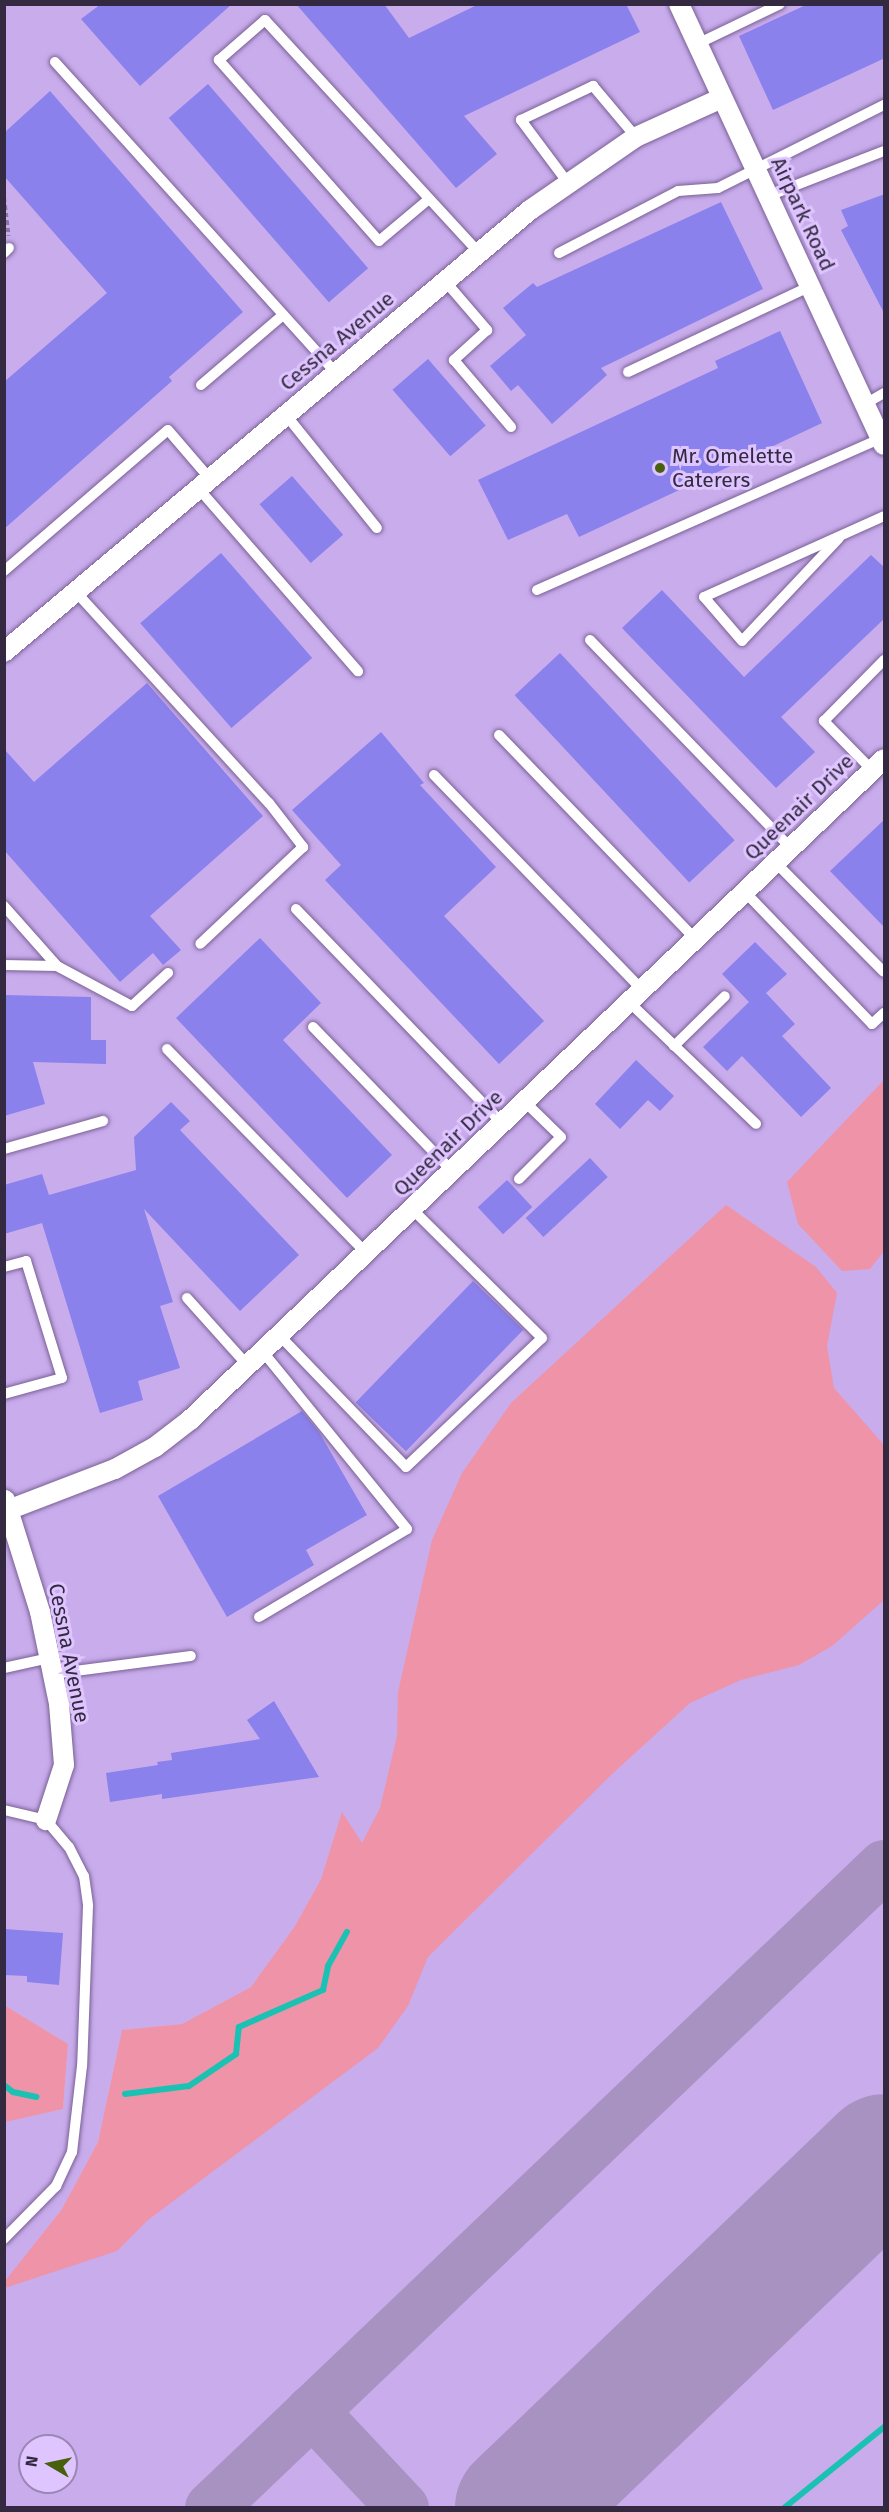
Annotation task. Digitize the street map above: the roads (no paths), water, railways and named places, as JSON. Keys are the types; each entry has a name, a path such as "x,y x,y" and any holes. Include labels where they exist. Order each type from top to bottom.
{"street":[{"name":"Airpark Road","path":"679,4 883,441"},
{"name":"Cessna Avenue","path":"4,652 478,253 568,183 636,137 722,98"},
{"name":"Queenair Drive","path":"7,1504 116,1469 155,1447 281,1337 879,764"},
{"name":"Cessna Avenue","path":"7,1504 40,1612 51,1666 64,1765 46,1820"}],"lane":[{"path":"697,44 780,4"},
{"path":"429,199 379,241 219,60 265,20 429,199 478,253"},
{"path":"56,62 336,373"},
{"path":"568,183 521,120 593,86 636,137"},
{"path":"559,253 678,191 718,188 885,105"},
{"path":"768,196 885,151"},
{"path":"445,281 488,330 453,360 511,427"},
{"path":"628,372 811,286"},
{"path":"201,385 283,315"},
{"path":"866,404 885,393"},
{"path":"286,415 377,528"},
{"path":"4,571 168,430 205,484 358,671"},
{"path":"537,590 883,441"},
{"path":"839,538 742,640 704,597 885,516"},
{"path":"76,592 269,803 303,847 200,944"},
{"path":"590,640 791,848"},
{"path":"879,764 824,721 885,660"},
{"path":"499,735 695,939"},
{"path":"434,775 635,996 674,1046 756,1124"},
{"path":"776,862 885,972"},
{"path":"745,892 872,1024 885,1013"},
{"path":"4,906 57,966 132,1006 168,973"},
{"path":"296,909 503,1124"},
{"path":"4,965 57,966"},
{"path":"674,1046 725,996"},
{"path":"313,1027 453,1172"},
{"path":"167,1049 368,1254"},
{"path":"519,1179 561,1137 525,1102"},
{"path":"4,1149 103,1121"},
{"path":"281,1337 406,1467 542,1338 413,1210"},
{"path":"4,1267 26,1261 62,1378 4,1394"},
{"path":"187,1298 249,1366"},
{"path":"259,1617 407,1529 264,1353"},
{"path":"4,1668 191,1656"},
{"path":"4,1810 46,1820 69,1847 79,1866 88,1906 77,2118 67,2169 37,2208 4,2239"}],"waterway":[{"path":"125,2094 189,2086 236,2054 239,2027 323,1990 328,1966 347,1932"},
{"path":"4,2085 13,2092 36,2097"},
{"path":"784,2508 884,2427"}],"place":[{"name":"Mr. Omelette Caterers","path":"660,468"}]}
